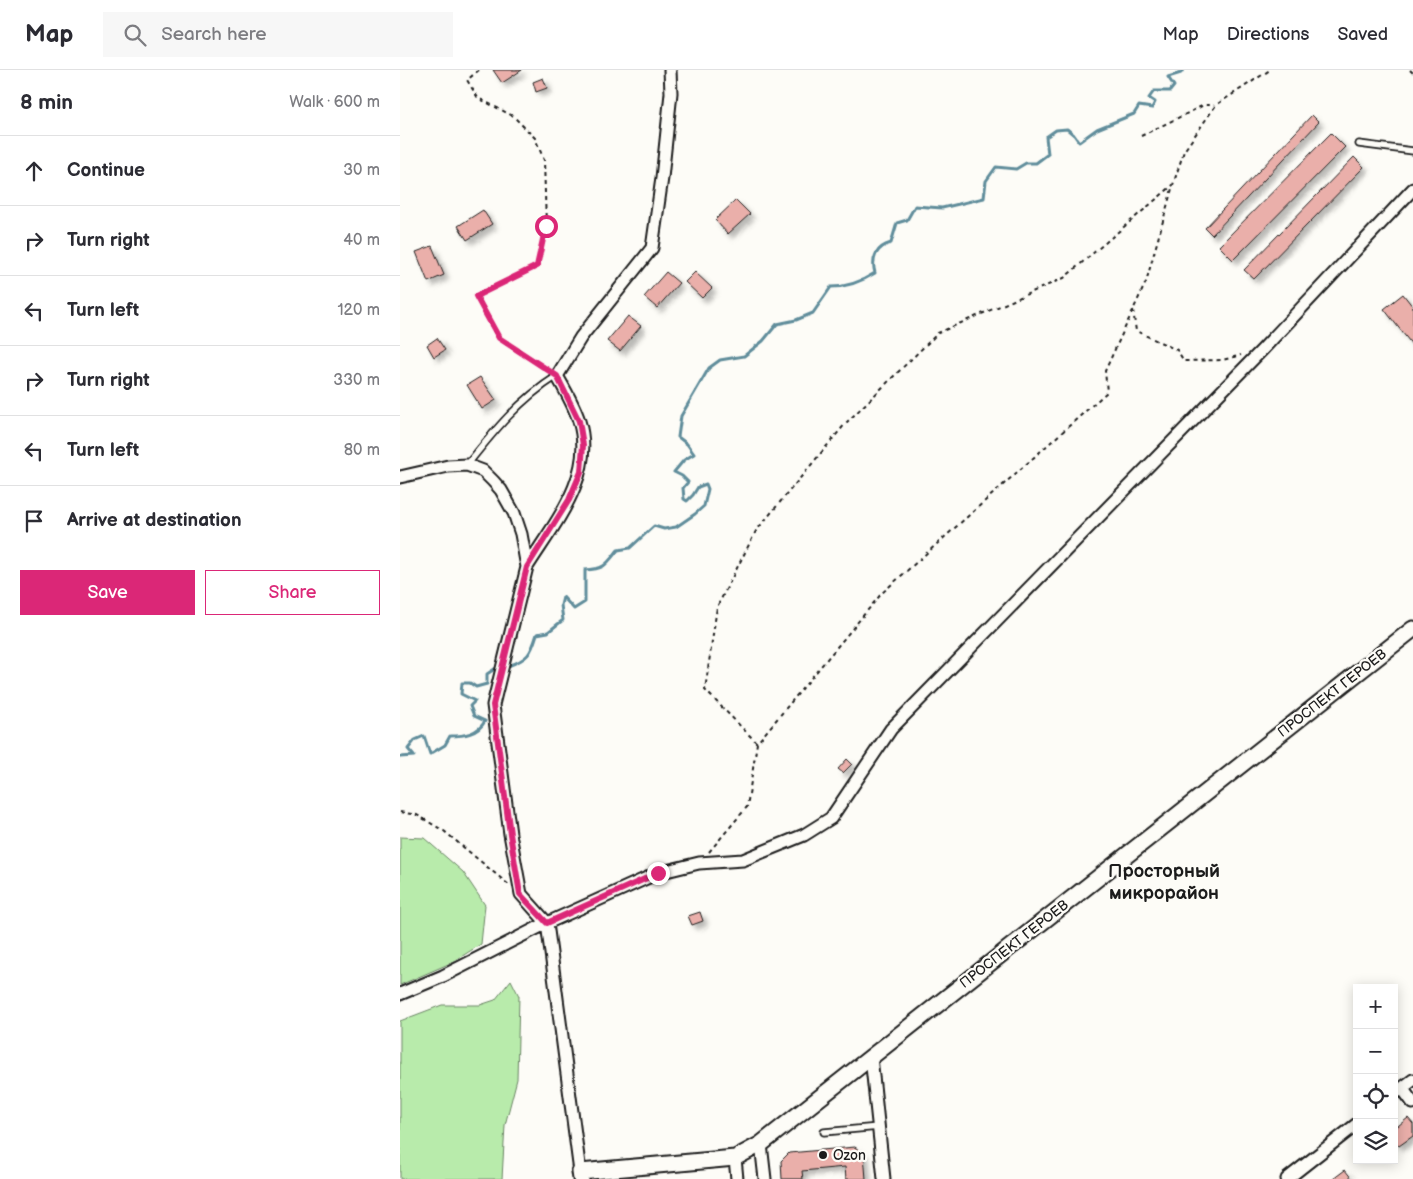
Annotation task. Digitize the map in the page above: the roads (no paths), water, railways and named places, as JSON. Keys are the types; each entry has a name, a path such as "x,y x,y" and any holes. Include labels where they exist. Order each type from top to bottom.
{"street":[{"path":"580,1176 547,923 520,894 493,705 527,567 569,500 581,472 583,445 579,421 557,376 582,337 652,248 671,93 670,70"},
{"path":"400,994 443,976 547,923 658,873 699,863 743,860 804,835 831,818 891,729 1262,350 1413,189"},
{"path":"400,477 448,466 467,465 483,472 501,490 514,513 521,534 527,567"},
{"name":"ПРОСПЕКТ ГЕРОЕВ","path":"580,1176 614,1174 735,1158 762,1144 1413,629"},
{"path":"871,1057 884,1179"},
{"path":"1413,1080 1398,1091 1413,1102"},
{"path":"1287,1179 1353,1127"},
{"path":"762,1144 765,1179"},
{"path":"735,1158 737,1179"}],"lane":[{"path":"1359,144 1413,151"},
{"path":"467,465 498,426 536,389 557,376"},
{"path":"824,1132 879,1127"}],"waterway":[{"path":"508,666 528,655 537,634 548,632 563,620 561,605 563,597 574,609 585,602 585,570 597,569 605,565 618,550 630,548 654,526 664,529 676,527 704,506 708,489 706,484 698,487 687,501 684,499 683,488 688,482 674,472 684,460 694,454 687,444 678,437 681,416 709,368 720,360 744,356 763,341 777,324 796,320 813,313 831,287 854,283 875,273 874,258 876,254 882,247 891,243 897,223 907,220 915,206 942,208 984,198 986,181 996,167 1016,169 1026,163 1036,163 1048,154 1046,137 1056,130 1067,129 1079,142 1097,129 1134,114 1139,106 1152,108 1155,102 1149,98 1154,91 1170,91 1174,86 1168,77 1181,73 1183,70"},
{"path":"400,757 414,756 408,749 415,740 424,736 430,754 445,745 450,736 465,735 479,729 485,721 474,716 470,706 475,701 461,694 462,683 470,683 476,687 487,684 487,674 496,668"}],"place":[{"name":"Ozon","path":"823,1155"}],"district":[{"name":"Просторный микрорайон","path":"1164,882"}]}
